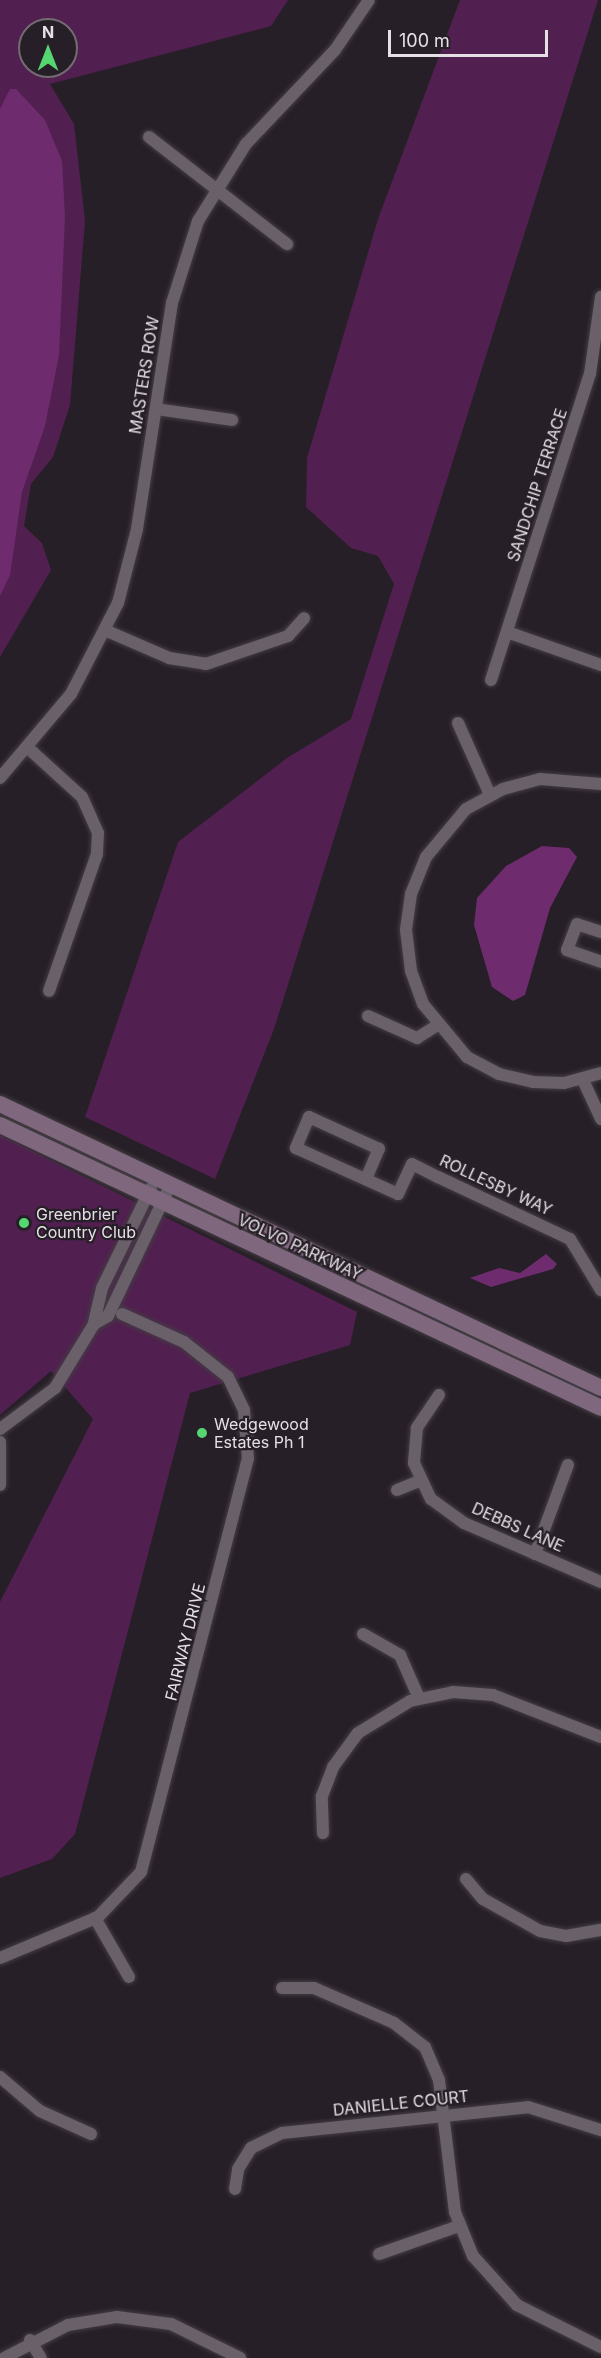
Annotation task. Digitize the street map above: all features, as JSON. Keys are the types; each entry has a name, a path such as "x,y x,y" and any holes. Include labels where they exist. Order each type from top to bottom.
{"main road":[{"name":"VOLVO PARKWAY","path":"0,1104 601,1388"},
{"name":"VOLVO PARKWAY","path":"0,1125 601,1408"}],"street":[{"name":"MASTERS ROW","path":"0,778 70,694 107,631 129,566 178,277 216,189 246,144 335,50 369,0"},
{"path":"149,137 288,244"},
{"name":"SANDCHIP TERRACE","path":"491,680 596,375 601,297"},
{"path":"156,409 232,420"},
{"path":"107,631 169,658 206,664 288,636 304,618"},
{"path":"507,633 601,665"},
{"path":"458,723 490,795"},
{"path":"27,747 82,797 98,833 97,854 49,991"},
{"path":"601,784 540,779 490,795 441,832 411,894 406,930 411,970 438,1025 467,1057 499,1074 549,1084 583,1080 601,1073"},
{"path":"601,932 577,924 567,950 601,962"},
{"path":"368,1016 417,1038 438,1025"},
{"path":"583,1080 601,1119"},
{"name":"ROLLESBY WAY","path":"366,1179 379,1149 309,1117 296,1148 398,1194 412,1164 540,1225 579,1247 591,1281 601,1290"},
{"path":"0,1429 55,1388 94,1324 102,1288 163,1183"},
{"name":"FAIRWAY DRIVE","path":"0,1958 95,1918 124,1896 149,1855 248,1459 244,1410 228,1377 184,1341 122,1314"},
{"path":"397,1490 419,1480 414,1463 417,1428 439,1395"},
{"path":"0,1442 0,1485"},
{"path":"535,1554 568,1464"},
{"name":"DEBBS LANE","path":"419,1480 432,1499 464,1523 601,1582"},
{"path":"363,1634 400,1655 419,1698"},
{"path":"323,1833 322,1796 347,1747 375,1719 419,1698 453,1692 493,1695 601,1737"},
{"path":"466,1879 490,1904 540,1931 566,1936 601,1930"},
{"path":"95,1918 129,1977"},
{"path":"282,1988 314,1988 408,2030 431,2056 443,2115 459,2226 473,2256 502,2293 537,2318 601,2347"},
{"path":"0,2077 40,2111 92,2134"},
{"name":"DANIELLE COURT","path":"235,2189 243,2158 274,2134 443,2115 544,2109 601,2130"},
{"path":"379,2254 459,2226"},
{"path":"4,2358 30,2340 82,2321 133,2317 188,2330 240,2358"},
{"path":"30,2340 41,2358"}],"shaded area":[{"path":"0,0 288,0 271,26 78,77 78,18 18,18 18,78 73,78 50,84 74,124 85,221 70,405 53,457 31,484 24,526 42,543 51,570 0,657"},
{"path":"460,0 598,0 274,1029 215,1179 85,1117 178,842 287,758 351,719 394,584 378,556 351,548 306,507 307,458 378,219"},
{"path":"10,89 16,89 45,120 62,161 65,217 59,355 45,426 22,492 10,575 0,596 0,109"},
{"path":"542,846 569,848 577,857 550,908 525,995 513,1001 492,987 474,925 477,898 506,866"},
{"name":"Greenbrier Country Club","path":"0,1135 357,1312 350,1345 190,1393 75,1834 52,1859 0,1878 0,1602 93,1419 51,1371 0,1415"},
{"path":"546,1254 557,1264 553,1269 491,1287 470,1278 499,1268 520,1273"}],"place":[{"name":"Greenbrier Country Club","path":"24,1223"},
{"name":"Wedgewood Estates Ph 1","path":"202,1433"}]}
